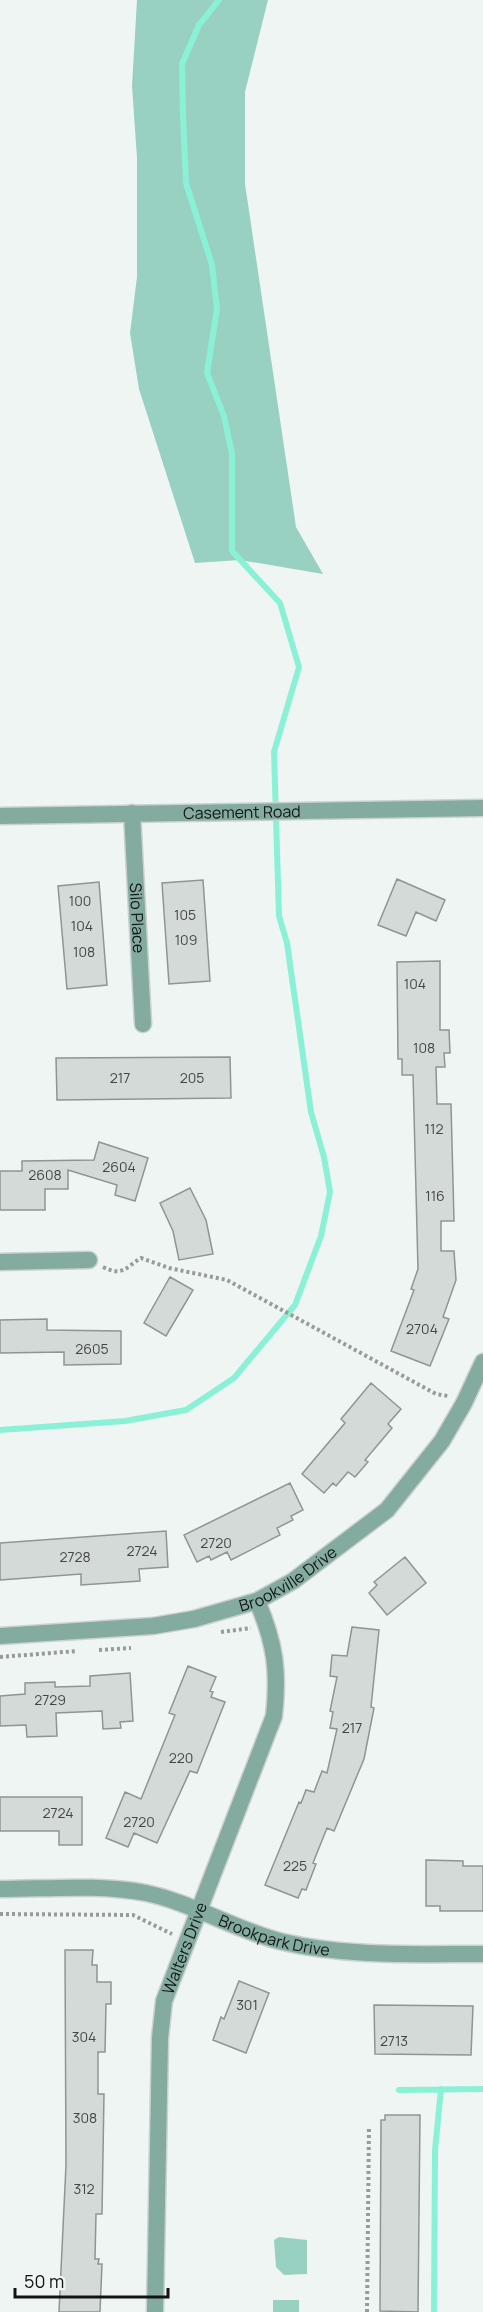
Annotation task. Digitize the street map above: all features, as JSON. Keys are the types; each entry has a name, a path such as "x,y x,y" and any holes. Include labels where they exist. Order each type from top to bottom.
{"street":[{"name":"Casement Road","path":"0,816 483,808"},
{"name":"Silo Place","path":"132,813 143,1024"},
{"path":"0,1262 89,1260"},
{"name":"Brookville Drive","path":"0,1636 153,1626 194,1619 257,1601 293,1581 387,1510 442,1441 464,1404 483,1362"},
{"name":"Walters Drive","path":"155,2312 160,2038 164,2001 274,1716 278,1681 275,1654 270,1630 257,1601"},
{"name":"Brookpark Drive","path":"0,1889 124,1891 147,1894 283,1942 324,1948 372,1953 483,1954"}],"path":[{"path":"89,1260 114,1272 129,1269 141,1258 169,1268 227,1280 342,1340 436,1394 464,1404"},
{"path":"0,1914 133,1915 186,1941"},
{"path":"367,2312 369,2126"}],"green space":[{"path":"137,0 268,0 245,92 245,184 296,527 323,574 240,560 195,563 139,389 130,333 137,277 137,158 132,86"},
{"path":"279,2237 307,2240 307,2274 284,2275 276,2267 274,2240"},
{"path":"273,2300 299,2300 299,2312 273,2312"}],"building":[{"path":"397,879 445,900 436,921 416,912 406,936 378,925"},
{"path":"203,880 210,981 169,984 162,883"},
{"path":"99,882 107,985 67,989 58,886"},
{"path":"440,961 440,1030 449,1030 450,1053 444,1053 445,1067 436,1067 437,1104 451,1104 454,1221 441,1221 441,1251 454,1251 456,1280 443,1317 449,1319 430,1366 391,1351 414,1290 411,1289 418,1269 413,1075 402,1075 402,1059 398,1059 397,962"},
{"path":"230,1057 231,1098 57,1100 56,1058"},
{"path":"99,1142 148,1158 135,1201 115,1195 117,1185 68,1170 68,1189 45,1189 45,1210 0,1210 0,1171 22,1171 22,1161 94,1160"},
{"path":"190,1188 206,1220 213,1254 179,1260 173,1231 160,1203"},
{"path":"170,1277 193,1290 166,1336 144,1323"},
{"path":"47,1319 47,1330 121,1331 121,1364 64,1365 64,1352 0,1353 0,1320"},
{"path":"371,1383 401,1409 388,1424 392,1428 365,1460 368,1462 355,1477 348,1472 336,1486 333,1483 324,1493 302,1474 345,1423 341,1419"},
{"path":"290,1483 303,1510 291,1516 293,1520 277,1528 280,1535 231,1560 227,1552 211,1560 209,1556 197,1562 184,1535"},
{"path":"166,1531 168,1567 139,1569 140,1581 81,1585 81,1574 0,1580 0,1543"},
{"path":"405,1557 426,1583 387,1615 369,1593 377,1585 374,1582"},
{"path":"352,1627 379,1630 371,1707 374,1708 364,1759 334,1831 327,1828 313,1863 316,1864 306,1890 302,1889 298,1898 265,1885 299,1802 301,1803 306,1790 314,1792 322,1771 327,1773 337,1729 330,1728 333,1712 330,1711 337,1677 330,1676 332,1655 347,1656"},
{"path":"188,1666 216,1677 210,1691 213,1692 211,1697 225,1702 197,1773 190,1771 157,1843 134,1833 128,1847 106,1838 125,1792 141,1799 175,1715 169,1713"},
{"path":"130,1673 133,1721 120,1722 121,1728 103,1729 102,1711 56,1713 57,1736 27,1737 26,1725 0,1726 0,1696 25,1694 25,1683 55,1682 55,1687 90,1686 90,1676"},
{"path":"0,1797 82,1797 82,1845 59,1845 59,1831 0,1831"},
{"path":"426,1860 463,1861 463,1866 483,1866 483,1911 440,1911 440,1906 426,1906"},
{"path":"65,1950 93,1950 92,1965 97,1965 97,1982 111,1982 111,2004 106,2004 105,2052 98,2052 98,2094 104,2094 102,2214 96,2214 95,2259 99,2259 98,2264 102,2264 100,2312 59,2312 66,2165"},
{"path":"239,1981 269,1993 246,2053 213,2040 221,2017 224,2019"},
{"path":"374,2005 473,2006 471,2055 375,2054"},
{"path":"385,2115 420,2115 418,2312 380,2311 381,2120 385,2120"}],"waterway":[{"path":"0,1430 125,1421 186,1410 234,1378 295,1305 321,1236 330,1192 324,1157 311,1112 287,943 279,916 274,752 299,667 280,603 232,551 232,454 224,416 207,373 217,309 212,265 186,183 182,64 199,25 219,0"},
{"path":"434,2312 435,2150 441,2089"},
{"path":"399,2090 483,2089"}]}
